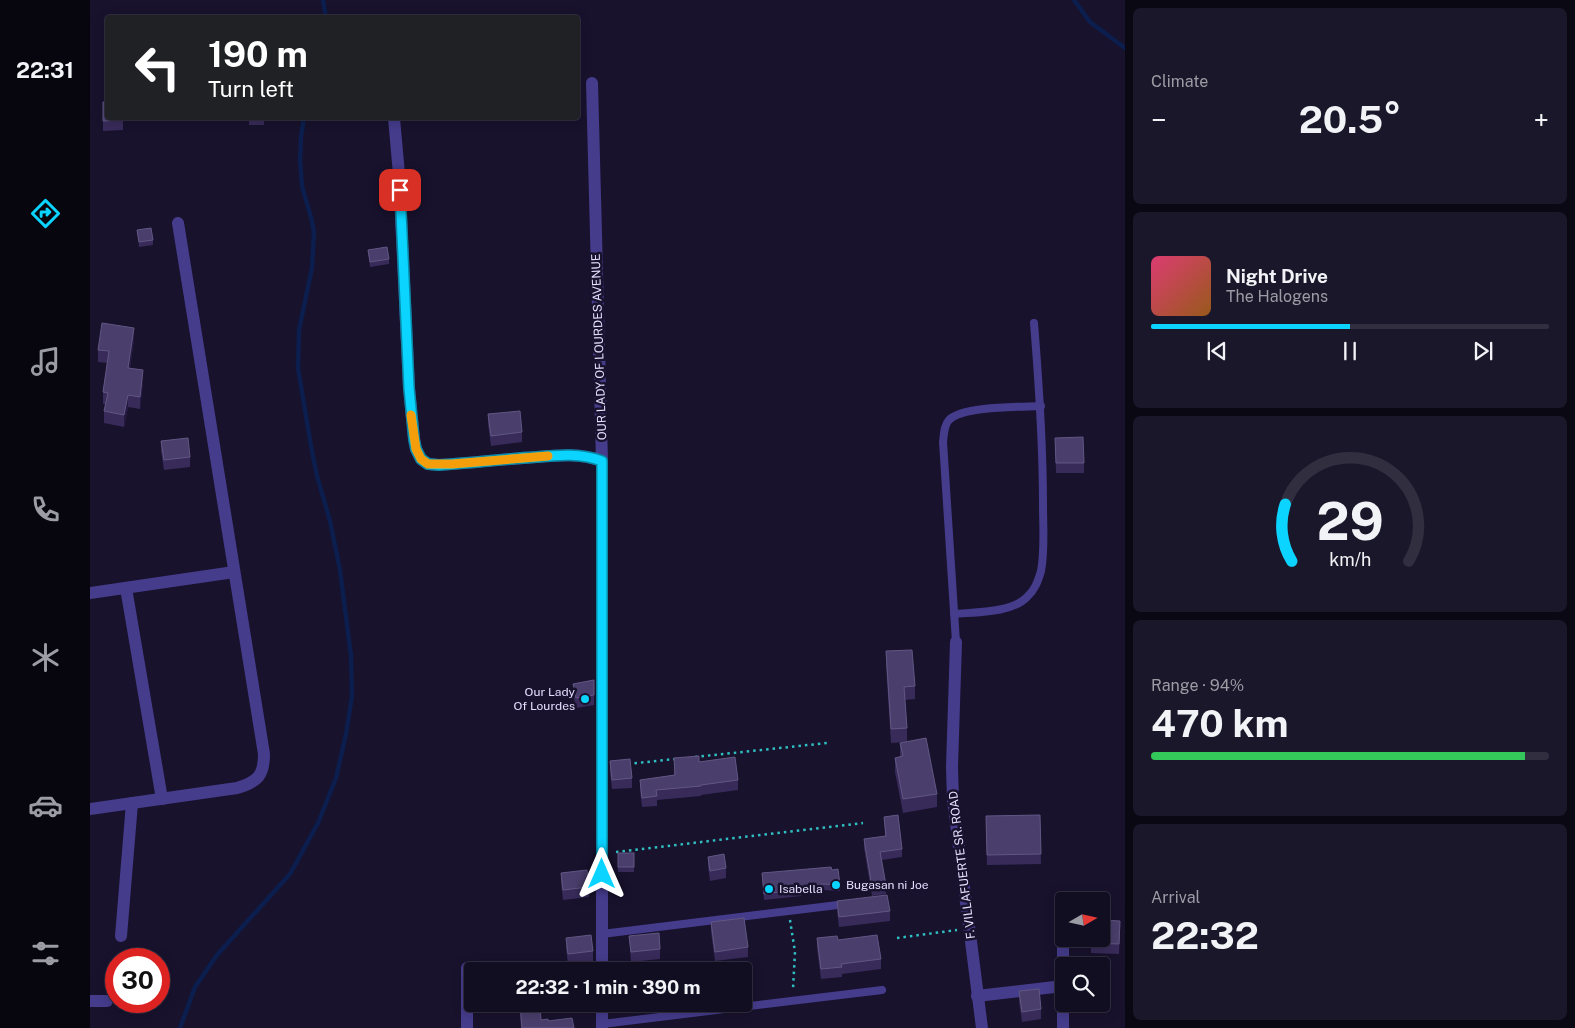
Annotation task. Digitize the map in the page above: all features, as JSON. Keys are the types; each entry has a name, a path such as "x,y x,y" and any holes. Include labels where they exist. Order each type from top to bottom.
{"street":[{"name":"OUR LADY OF LOURDES AVENUE","path":"592,83 602,461 602,962"},
{"path":"394,120 409,388 414,439 421,459 428,464 439,465 555,455 584,456 602,461"},
{"path":"90,809 238,788 256,780 262,773 264,765 264,754 178,223"},
{"path":"90,594 234,572"},
{"path":"126,588 162,799"},
{"name":"F. VILLAFUERTE SR. ROAD","path":"956,642 952,767 953,800 982,1028"},
{"path":"121,936 132,803"},
{"path":"978,996 1055,987"},
{"path":"90,1001 105,1001"},
{"path":"467,1012 467,1028"},
{"path":"602,1012 602,1026"},
{"path":"1063,1012 1063,1028"}],"lane":[{"path":"954,614 1004,609 1026,599 1037,585 1041,569 1042,535 1041,406 1034,323"},
{"path":"956,642 943,442 947,421 954,415 968,411 1041,406"},
{"path":"602,934 854,904"},
{"path":"602,1026 882,990"}],"path":[{"path":"690,757 827,743"},
{"path":"602,766 680,758"},
{"path":"602,854 863,823"},
{"path":"788,911 795,952 791,1001"},
{"path":"897,938 969,929"}],"building":[{"path":"103,102 105,102 105,120 123,120 103,121"},
{"path":"151,228 153,240 139,242 137,230"},
{"path":"387,247 389,259 370,262 368,250"},
{"path":"102,323 134,328 128,368 143,370 140,397 128,395 124,415 104,411 108,393 103,392 109,351 98,350"},
{"path":"520,411 522,432 491,436 488,414"},
{"path":"1083,437 1084,463 1056,463 1055,438"},
{"path":"188,438 190,457 164,460 161,441"},
{"path":"912,650 915,686 904,687 907,728 891,729 886,651"},
{"path":"594,680 594,695 576,698 573,684"},
{"path":"926,738 937,794 903,799 895,758 903,756 900,743"},
{"path":"699,756 699,762 735,757 738,780 656,790 657,796 642,798 640,780 675,775 674,758"},
{"path":"630,759 632,778 612,780 610,761"},
{"path":"898,815 902,849 880,852 886,885 872,887 864,839 886,836 884,817"},
{"path":"1040,815 1041,854 987,855 986,816"},
{"path":"618,853 634,853 634,867 618,867"},
{"path":"724,854 726,868 710,871 708,857"},
{"path":"831,867 832,870 838,869 840,885 801,886 801,889 764,894 762,873"},
{"path":"587,870 589,887 563,890 561,873"},
{"path":"887,895 890,911 839,917 837,901"},
{"path":"744,918 748,947 715,952 711,922"},
{"path":"1110,920 1120,921 1119,944 1110,944"},
{"path":"659,933 660,949 631,952 629,936"},
{"path":"591,935 593,951 568,954 566,938"},
{"path":"877,935 881,959 841,964 842,967 821,969 817,938 837,936 838,940"},
{"path":"1039,989 1041,1009 1022,1012 1019,991"},
{"path":"521,1012 540,1012 541,1020 548,1019 548,1021 572,1018 574,1028 522,1028"}],"waterway":[{"path":"323,0 326,15"},
{"path":"1074,0 1090,22 1125,48"},
{"path":"180,1028 195,987 217,955 290,874 318,823 336,778 352,696 351,656 340,570 330,521 317,476 298,368 299,330 312,268 314,233 302,186 300,160 304,120"}],"slow traffic":[{"path":"411,415 416,449 421,459 428,464 439,465 548,456"}],"place":[{"name":"Our Lady Of Lourdes","path":"585,699"},
{"name":"Bugasan ni Joe","path":"836,885"},
{"name":"Isabella","path":"769,889"}],"route":[{"path":"400,190 409,388 414,439 421,459 428,464 439,465 555,455 590,456 602,461 602,874"}]}
